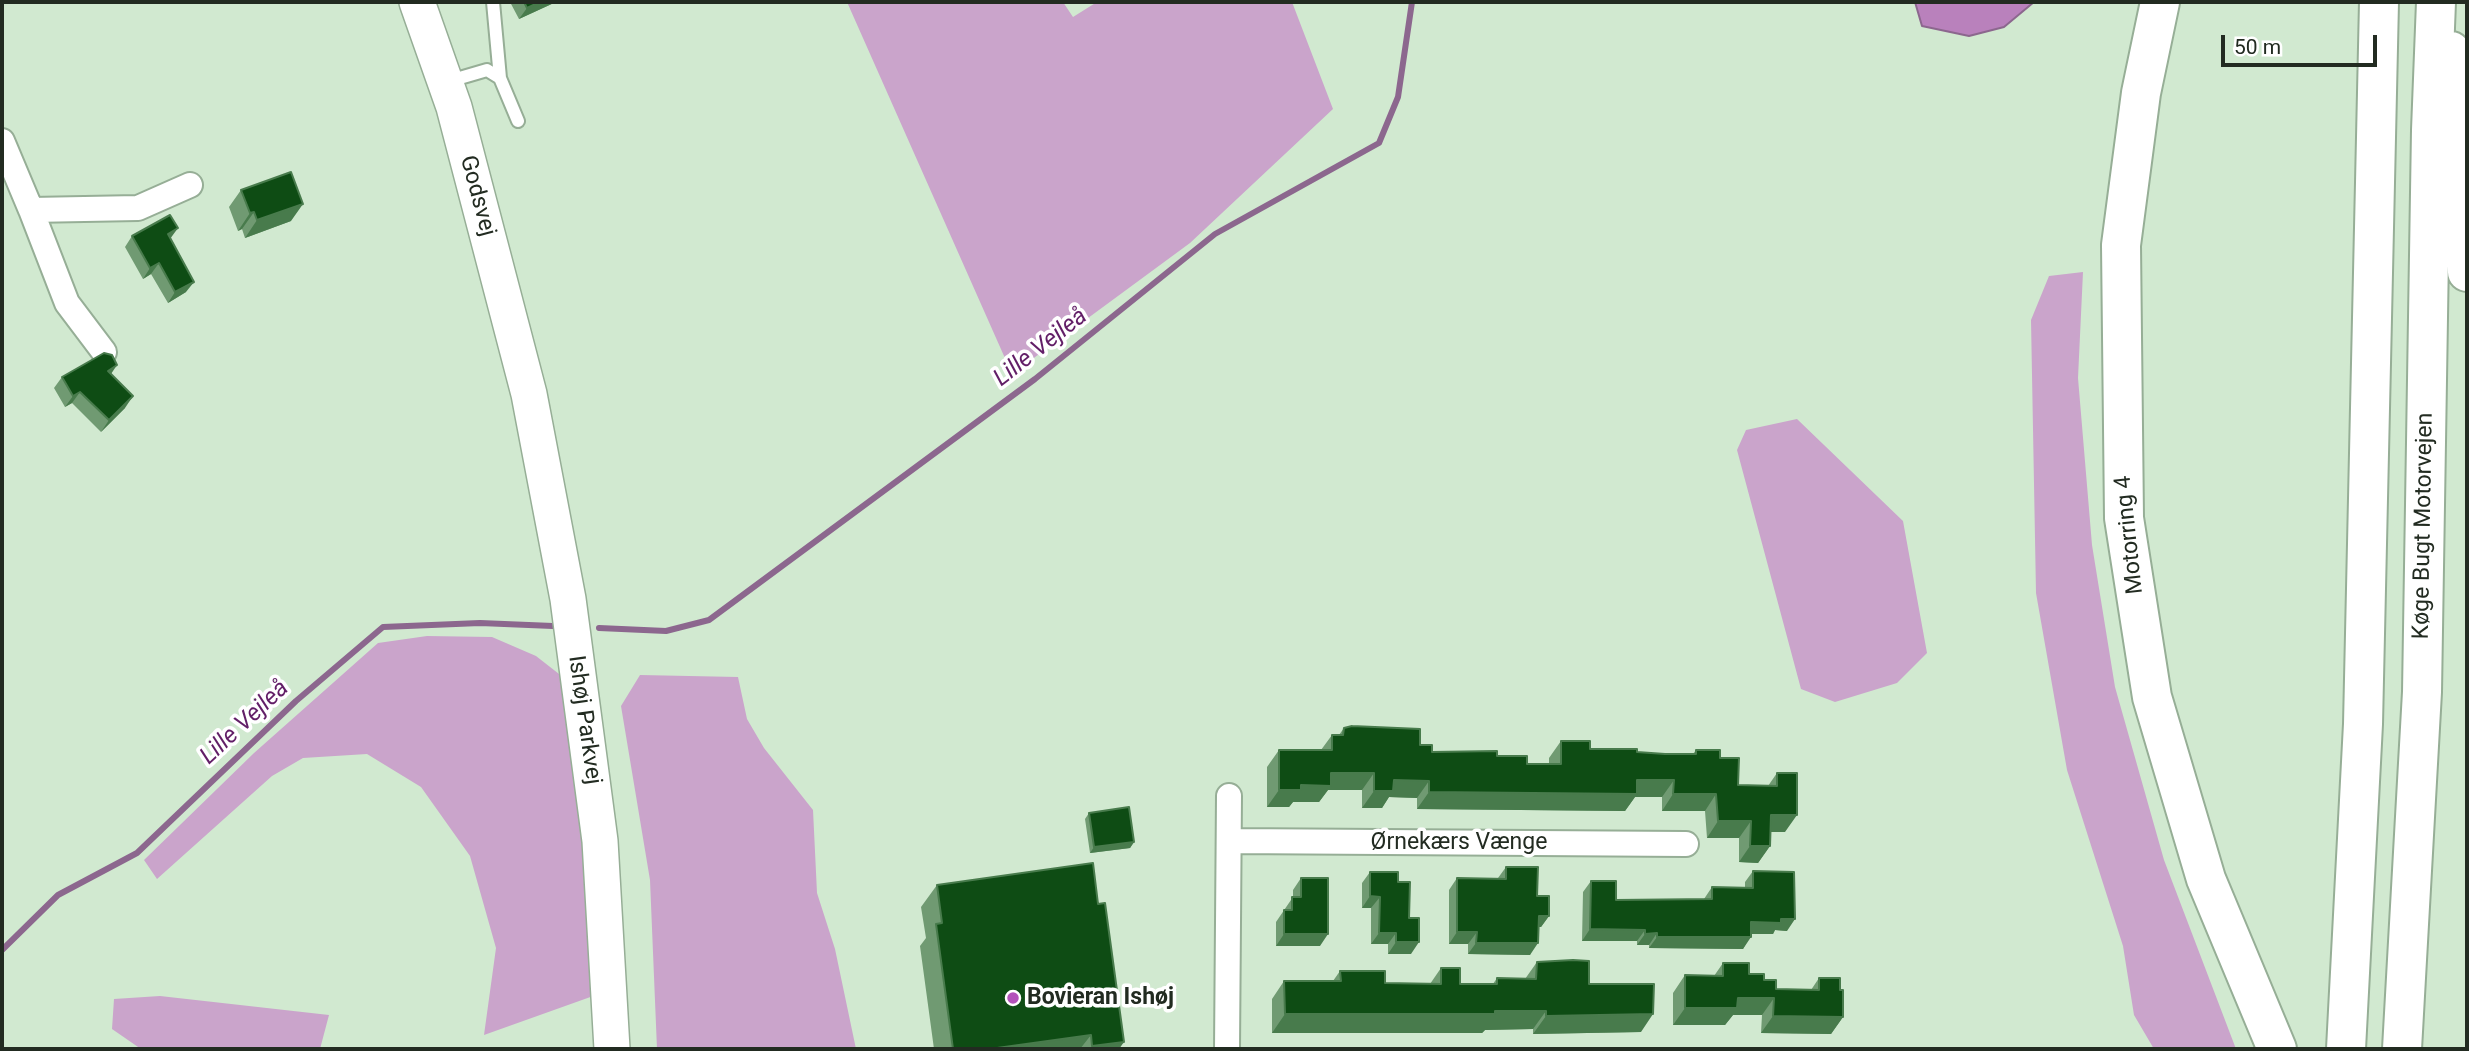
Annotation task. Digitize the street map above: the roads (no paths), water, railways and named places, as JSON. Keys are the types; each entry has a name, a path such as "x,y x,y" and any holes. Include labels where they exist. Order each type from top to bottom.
{"highway":[{"name":"Motorring 4","path":"2160,2 2141,93 2121,245 2124,518 2156,710 2206,879 2277,1049"},
{"path":"2346,1049 2363,724 2379,2"},
{"name":"Køge Bugt Motorvejen","path":"2402,1049 2422,692 2431,130 2436,2"},
{"path":"2444,2 2463,130 2467,272"}],"street":[{"name":"Godsvej","path":"418,2 445,82 529,394"},
{"path":"2,141 66,303 104,352"},
{"path":"31,210 138,208 190,185"},
{"name":"Ishøj Parkvej","path":"529,394 568,599 600,841 612,1049"},
{"path":"1227,1049 1231,841 1229,796"},
{"name":"Ørnekærs Vænge","path":"1231,841 1686,844"}],"lane":[{"path":"493,2 500,78 518,121"},
{"path":"445,82 487,70 500,78"}],"waterway":[{"name":"Lille Vejleå","path":"599,628 666,631 709,620 1035,379 1215,234 1379,143 1398,97 1412,2"},
{"name":"Lille Vejleå","path":"2,950 58,895 137,853 296,701 383,627 480,623 553,626"}],"place":[{"name":"Bovieran Ishøj","path":"1013,998"}]}
